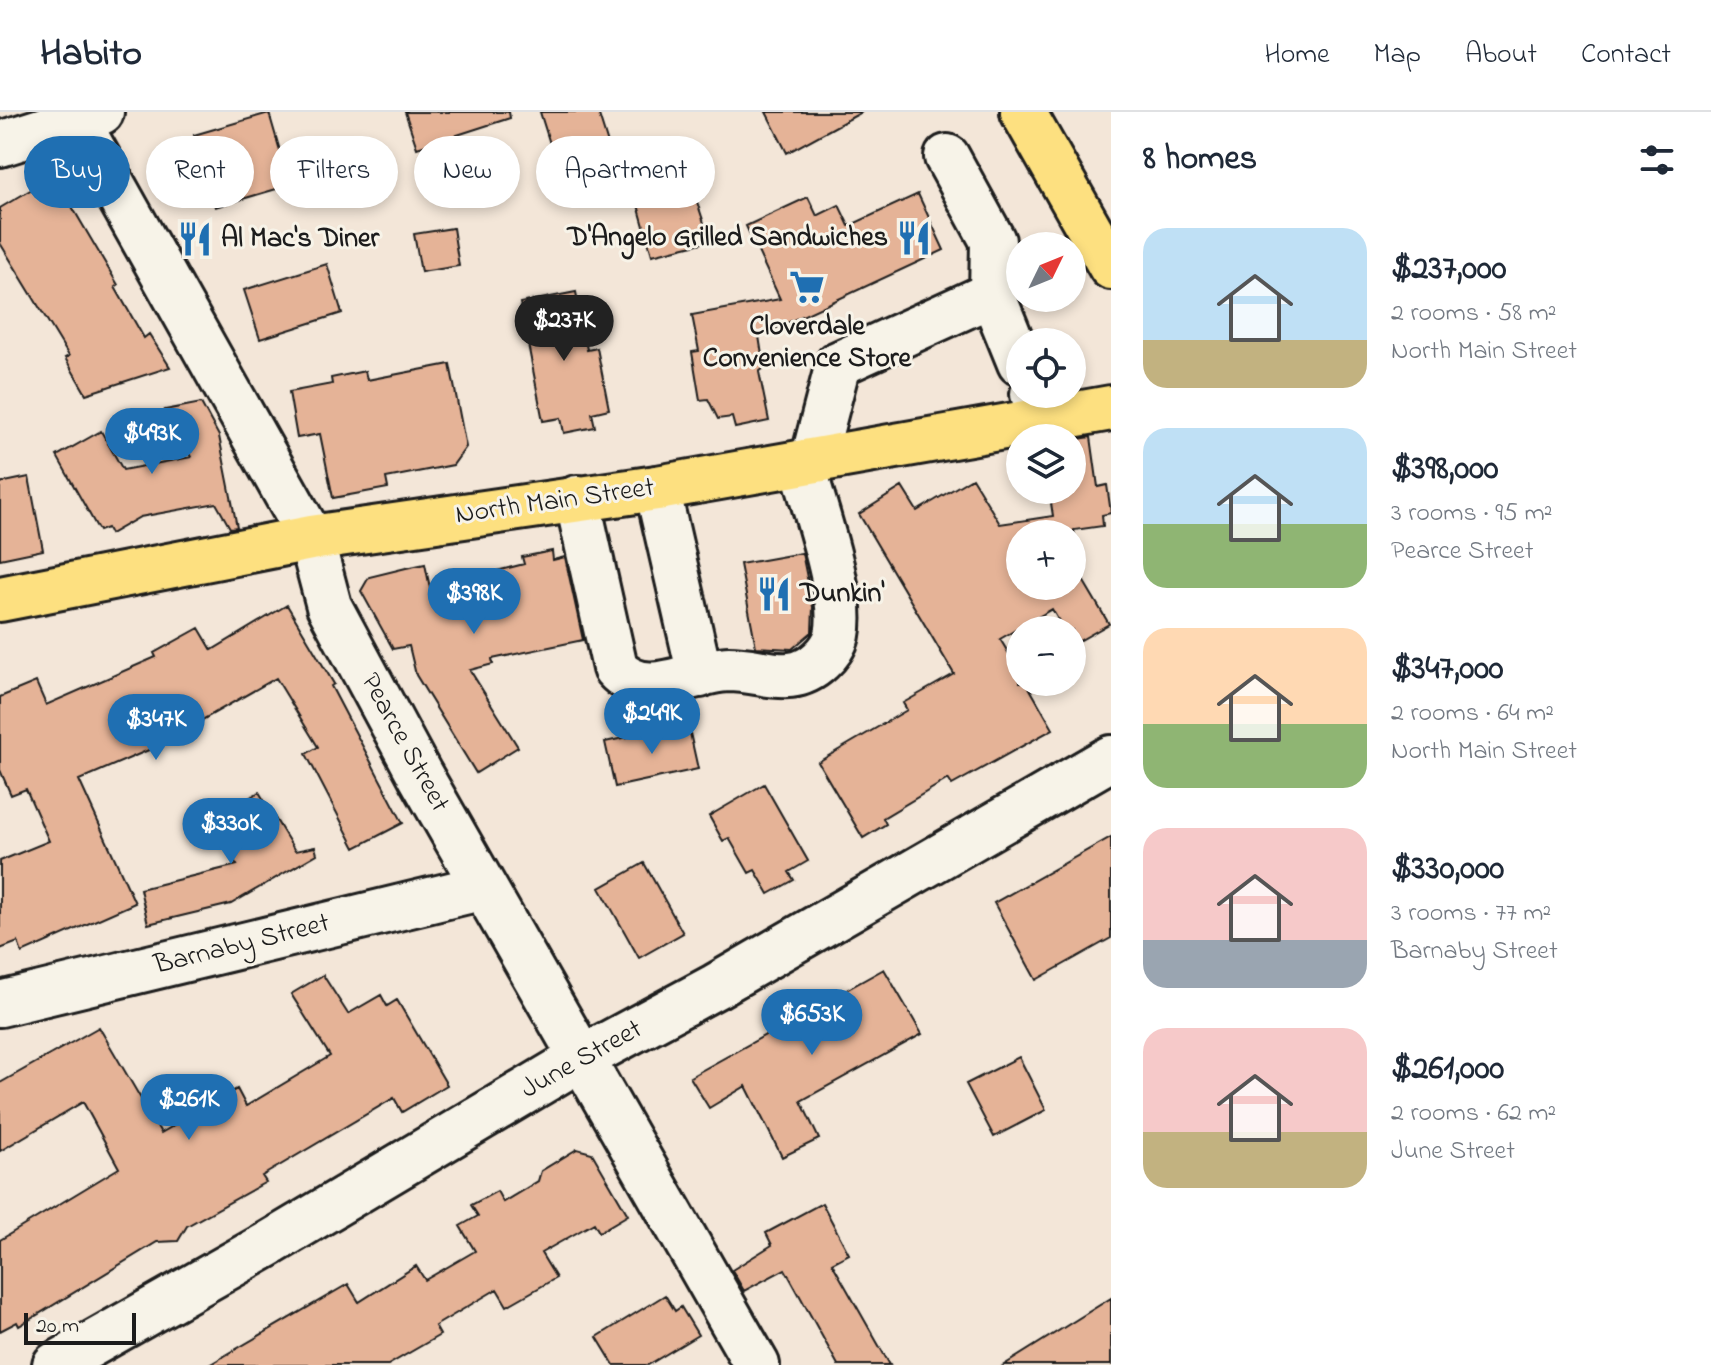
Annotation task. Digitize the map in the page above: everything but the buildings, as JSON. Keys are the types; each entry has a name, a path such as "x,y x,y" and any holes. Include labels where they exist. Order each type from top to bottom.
{"main road":[{"path":"1023,112 1111,267"},
{"name":"North Main Street","path":"0,599 311,538 657,488 807,461 1034,408"},
{"name":"North Main Street","path":"1086,408 1111,408"}],"street":[{"path":"0,144 83,115"},
{"name":"Pearce Street","path":"83,115 311,538 329,606 484,887 757,1365"},
{"path":"947,157 993,241 992,294 1006,328"},
{"path":"577,498 615,668 625,679 637,684 655,685 729,669 792,676 811,670 827,655 837,636 838,609 807,461 838,364 992,294"},
{"path":"657,488 700,675"},
{"name":"June Street","path":"55,1365 267,1245 583,1057 716,986 1111,758"},
{"name":"Barnaby Street","path":"0,1004 484,887"}],"place":[{"name":"D'Angelo Grilled Sandwiches","path":"914,238"},
{"name":"Al Mac's Diner","path":"195,239"},
{"name":"Cloverdale Convenience Store","path":"807,287"},
{"name":"Dunkin'","path":"774,594"}]}
